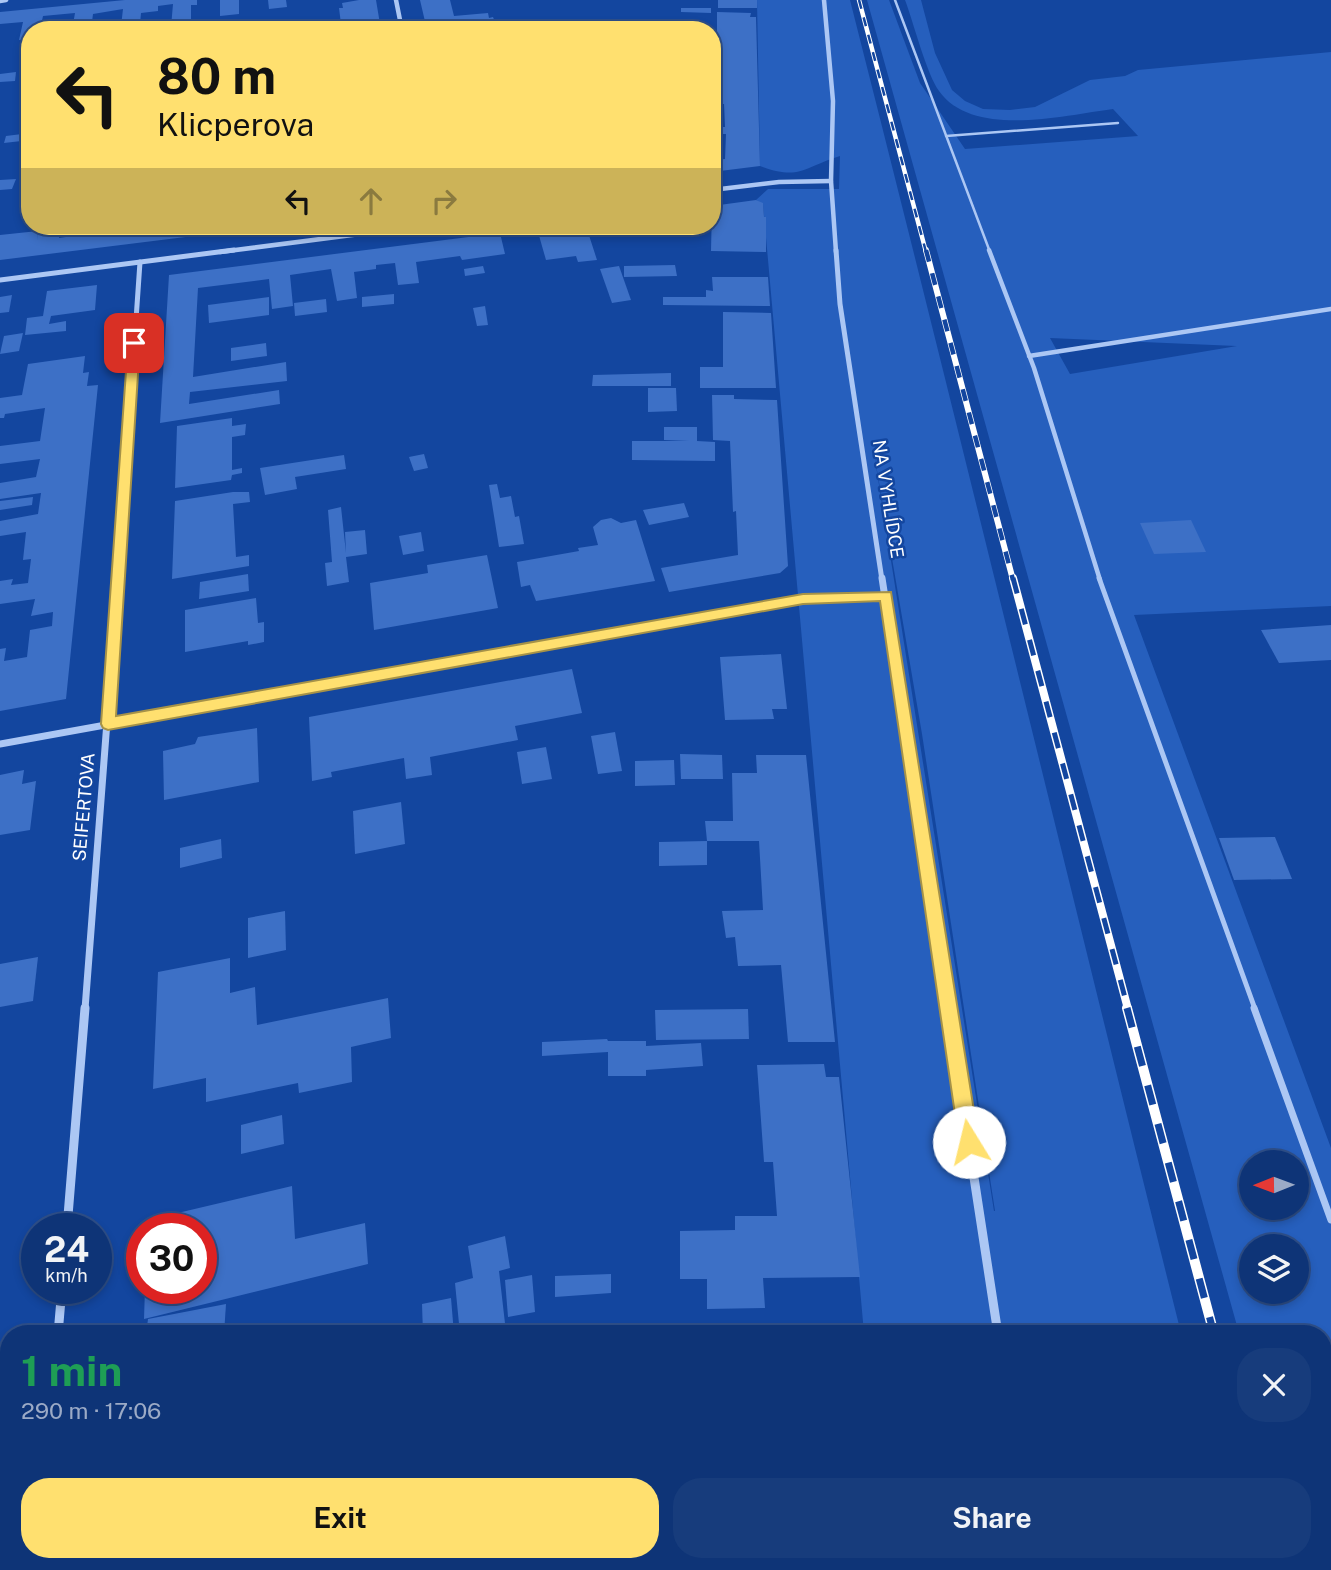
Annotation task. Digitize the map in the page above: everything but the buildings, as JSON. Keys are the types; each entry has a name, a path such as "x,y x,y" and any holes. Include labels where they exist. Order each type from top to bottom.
{"street":[{"path":"0,1 6,0"},
{"path":"396,0 400,21"},
{"name":"NA VYHLÍDCE","path":"824,0 833,102 831,181 840,304 997,1325"},
{"path":"721,189 779,182 831,181"},
{"path":"0,279 352,235"},
{"name":"SEIFERTOVA","path":"68,1213 108,724 140,262"},
{"path":"0,744 803,599 886,596"},
{"path":"59,1325 61,1304"}],"lane":[{"path":"895,0 1029,356 1105,596 1331,1220"},
{"path":"946,136 1118,123"},
{"path":"1029,356 1331,309"}],"shaded area":[{"path":"757,0 850,0 1179,1325 863,1325 763,204 756,200 768,189 839,189 840,156 802,171 773,170 760,166","holes":["873,447 922,734 994,1211"]},
{"path":"867,0 889,0 920,83 965,149 1138,136 1113,109 1021,120 974,115 954,106 934,83 905,0 921,0 935,53 952,90 965,101 983,109 1035,107 1090,80 1125,76 1138,70 1331,52 1331,606 1134,615 1331,1148 1331,1325 1237,1325","holes":["1050,338 1236,346 1070,374"]}],"railway":[{"path":"859,0 926,252"},
{"path":"926,250 1013,580"},
{"path":"1013,578 1128,1009"},
{"path":"1127,1008 1212,1325"}],"route":[{"path":"134,343 108,724 803,599 845,595 886,596 969,1142"}]}
